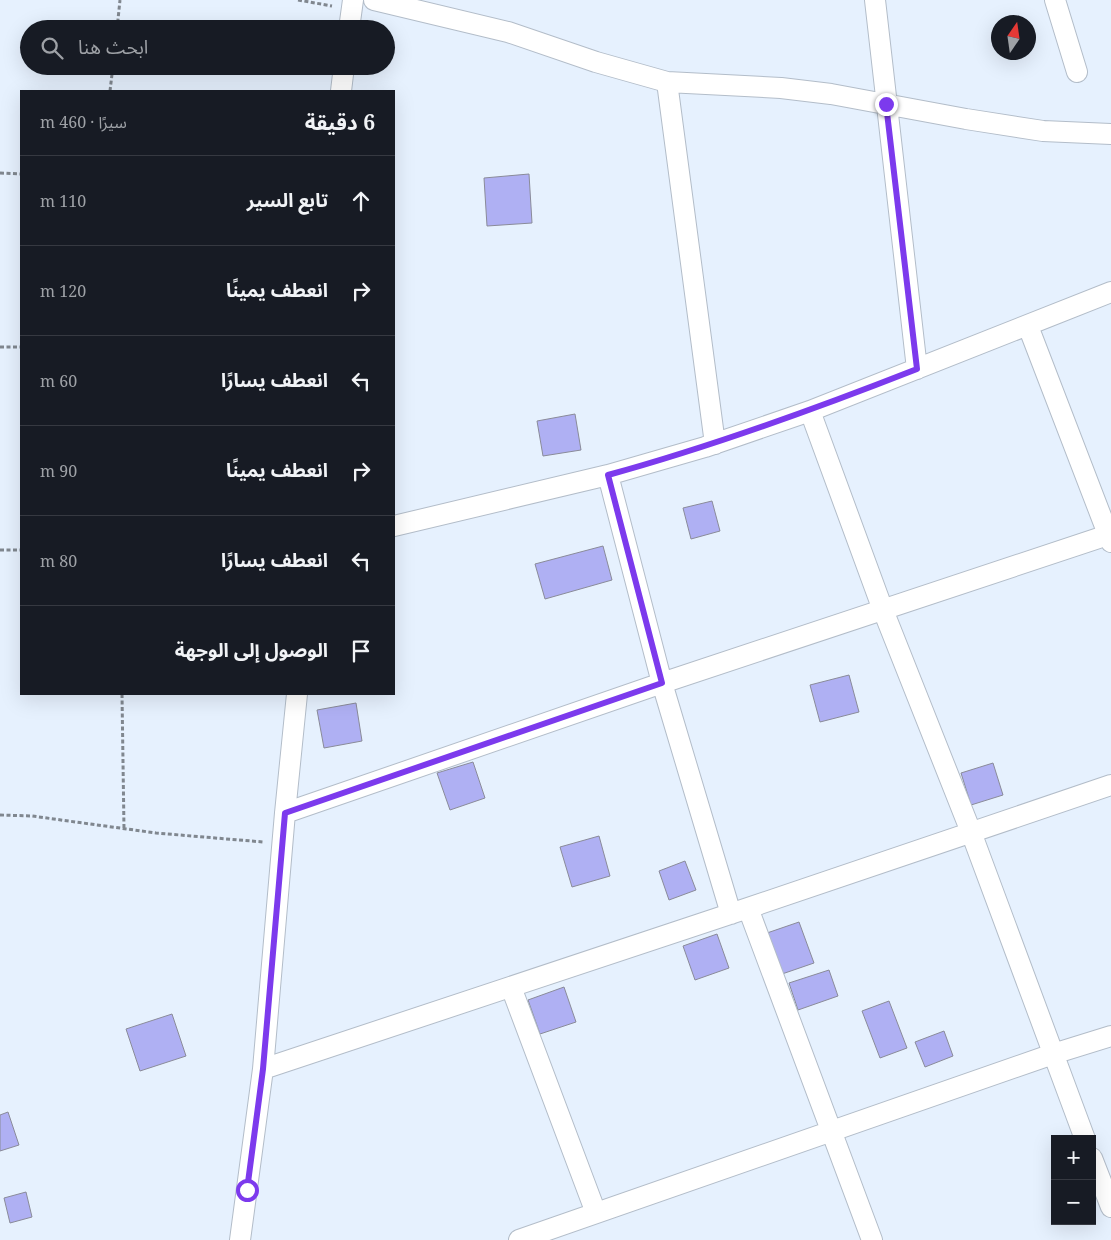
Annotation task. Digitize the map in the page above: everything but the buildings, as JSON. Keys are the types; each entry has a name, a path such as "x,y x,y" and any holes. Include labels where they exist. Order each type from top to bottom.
{"street":[{"path":"374,0 508,32 596,62 667,82 781,88 831,94 1043,131 1111,134"},
{"path":"875,0 917,369"},
{"path":"1055,0 1077,72"},
{"path":"341,90 343,75"},
{"path":"667,82 715,444"},
{"path":"395,526 608,475 715,444 810,411 1111,292"},
{"path":"285,813 662,683 1110,537 1028,326"},
{"path":"810,411 882,610 971,832 1083,1135"},
{"path":"608,475 662,683 739,911 872,1240"},
{"path":"240,1240 263,1069 297,695"},
{"path":"263,1069 1111,785"},
{"path":"511,986 596,1214"},
{"path":"519,1240 1053,1054 1111,1036"},
{"path":"1096,1168 1111,1207"}],"path":[{"path":"118,20 120,0"},
{"path":"298,0 351,13"},
{"path":"110,90 112,75"},
{"path":"0,173 20,174"},
{"path":"0,347 20,347"},
{"path":"0,550 20,550"},
{"path":"122,695 124,829"},
{"path":"0,815 32,816 124,829 282,844"}],"route":[{"path":"247,1190 263,1069 285,813 662,683 608,475 666,459 762,428 917,369 886,104"}]}
